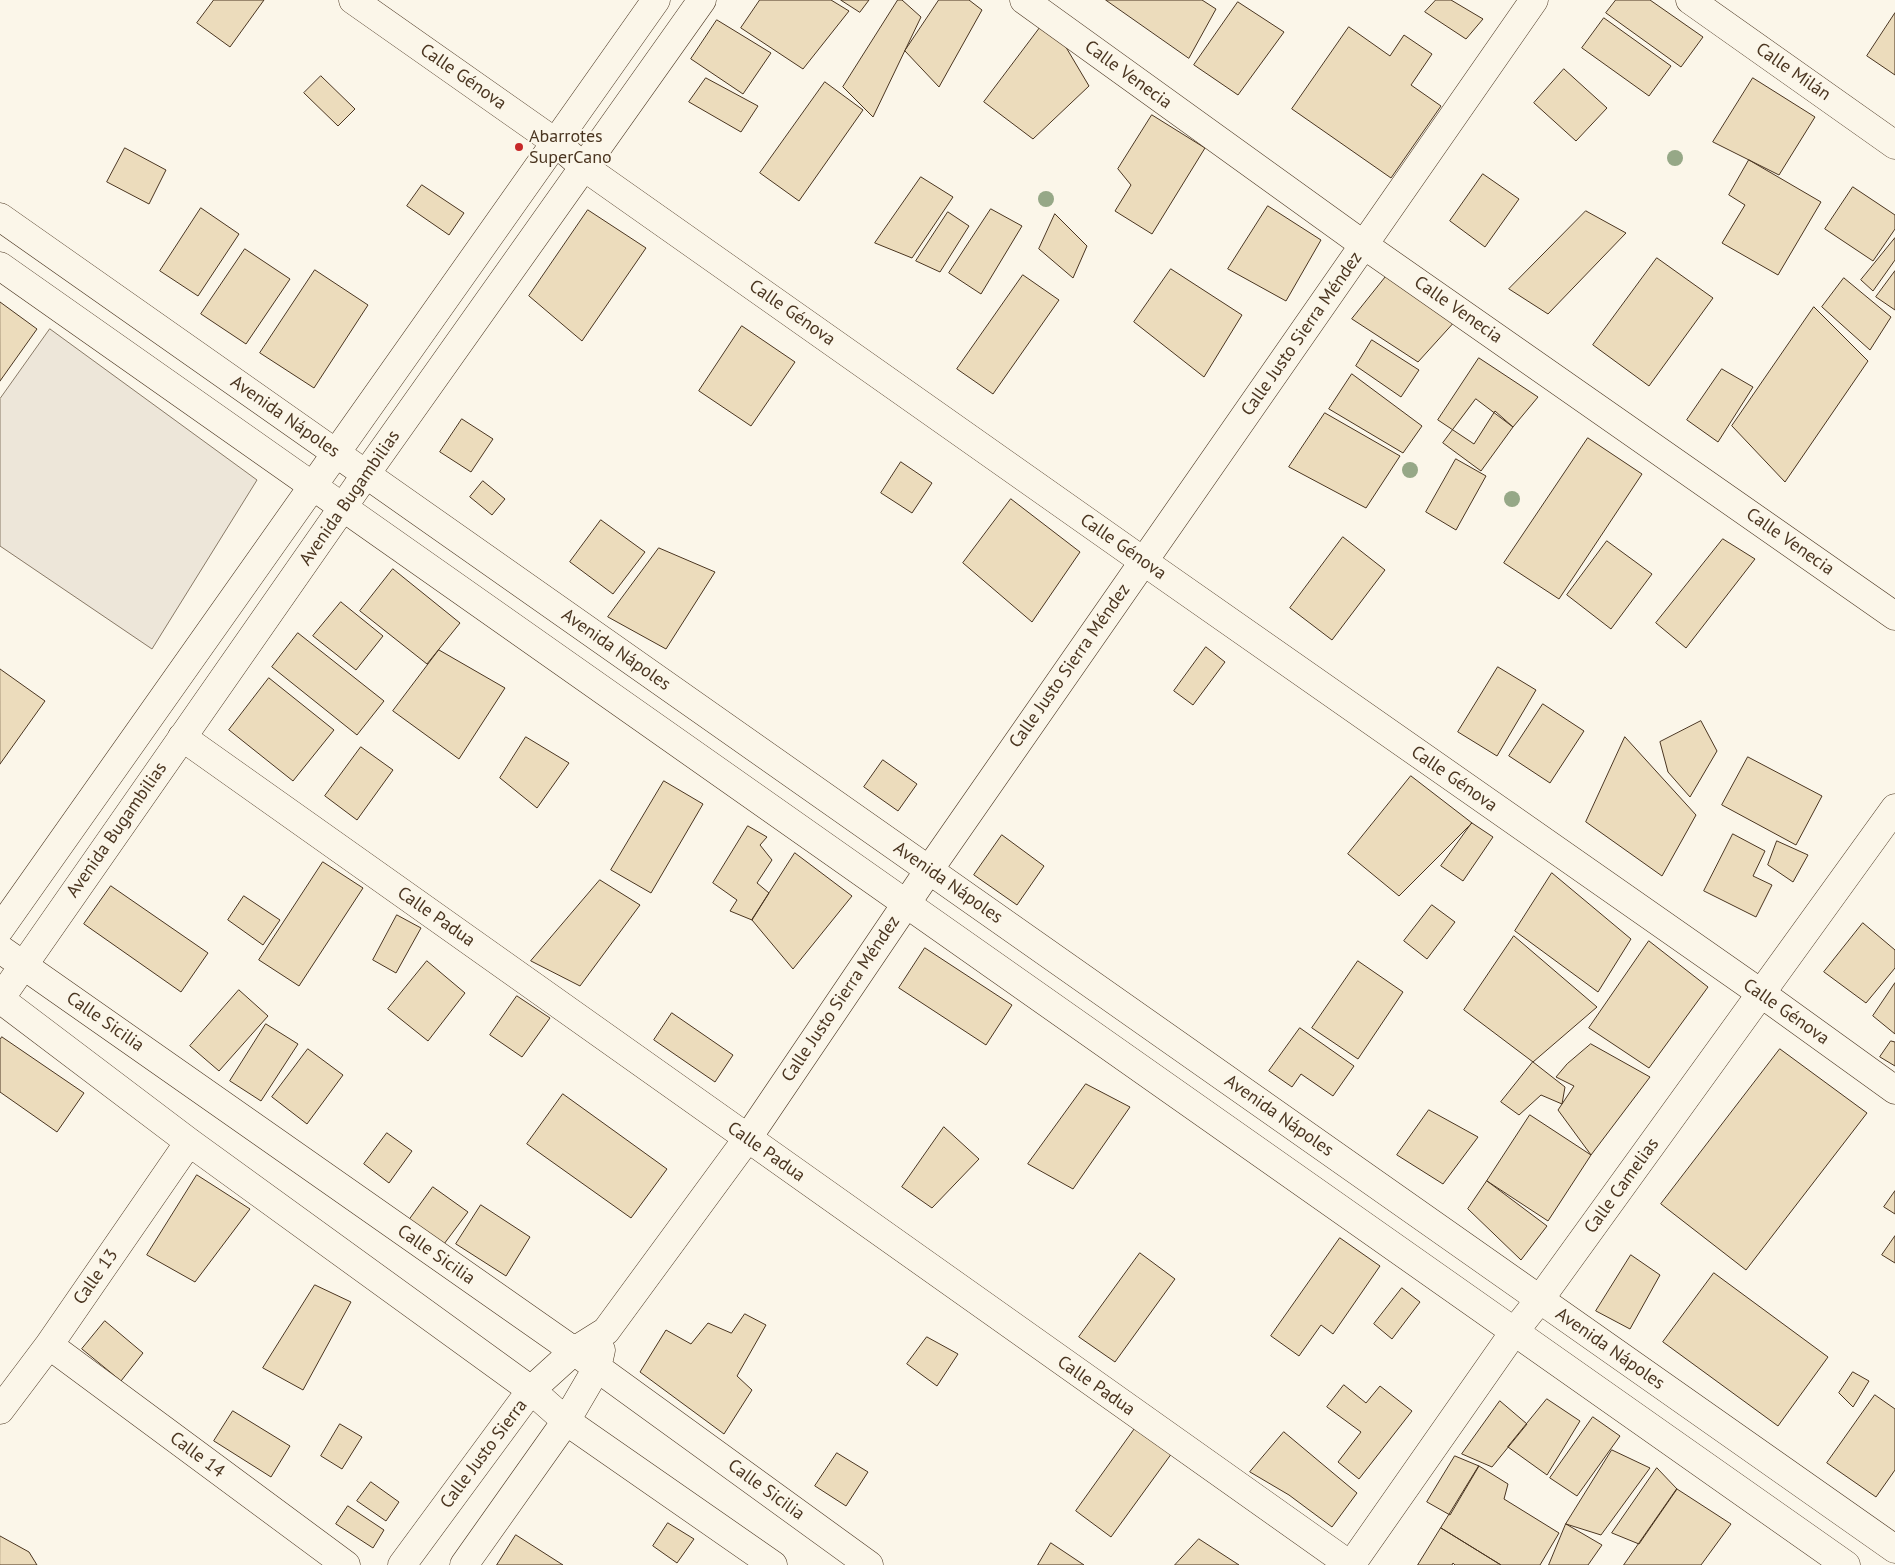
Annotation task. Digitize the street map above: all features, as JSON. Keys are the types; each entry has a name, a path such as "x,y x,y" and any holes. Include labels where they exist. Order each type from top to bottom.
{"street":[{"name":"Calle Génova","path":"353,0 555,142 584,167 1762,994 1895,1090"},
{"path":"0,929 656,0"},
{"name":"Avenida Bugambilias","path":"0,999 366,474 702,0"},
{"name":"Calle Venecia","path":"1024,0 1364,245 1895,616"},
{"name":"Calle Justo Sierra Méndez","path":"596,1368 606,1331 747,1138 906,903 1534,0"},
{"name":"Calle Milán","path":"1690,0 1895,145"},
{"name":"Avenida Nápoles","path":"0,217 1895,1549"},
{"path":"0,266 1846,1565"},
{"name":"Calle Padua","path":"182,737 1351,1565"},
{"name":"Calle Camelias","path":"1351,1565 1514,1332 1762,994 1895,808"},
{"name":"Calle Sicilia","path":"0,949 574,1351 869,1565"},
{"path":"0,999 189,1142 531,1390 566,1421 770,1564"},
{"name":"Calle 13","path":"0,1410 49,1345 189,1142"},
{"name":"Calle Justo Sierra Méndez","path":"574,1351 606,1331"},
{"name":"Calle 14","path":"49,1345 346,1565"},
{"name":"Calle Justo Sierra","path":"402,1565 531,1390 574,1351"},
{"path":"464,1565 566,1421 596,1368"}],"shaded area":[{"path":"50,329 257,480 152,649 0,546 0,399"}],"building":[{"path":"214,0 264,0 230,47 197,23"},
{"path":"760,0 831,0 849,11 803,69 741,28"},
{"path":"841,0 869,0 860,12"},
{"path":"898,0 902,0 921,17 873,117 843,87"},
{"path":"939,0 969,0 982,10 939,87 905,51"},
{"path":"1106,0 1202,0 1216,9 1189,58"},
{"path":"1436,0 1451,0 1483,19 1466,39 1425,12"},
{"path":"1616,0 1650,0 1703,37 1681,67 1606,13"},
{"path":"1238,2 1284,32 1238,95 1194,65"},
{"path":"1895,13 1895,75 1867,56"},
{"path":"1048,17 1089,86 1033,139 984,102"},
{"path":"1604,18 1671,66 1649,96 1582,48"},
{"path":"717,20 771,53 743,94 691,59"},
{"path":"1349,27 1390,56 1404,35 1432,54 1411,85 1441,106 1391,178 1292,109"},
{"path":"1564,69 1607,108 1576,141 1534,103"},
{"path":"321,76 355,109 338,126 304,93"},
{"path":"706,78 758,106 741,132 689,102"},
{"path":"1753,78 1815,117 1779,175 1713,142"},
{"path":"825,82 863,110 799,201 760,173"},
{"path":"1152,115 1205,148 1152,234 1115,211 1131,185 1118,169"},
{"path":"125,148 166,170 149,204 107,182"},
{"path":"1749,160 1821,202 1778,275 1722,243 1745,205 1729,195"},
{"path":"1483,174 1519,199 1485,247 1450,221"},
{"path":"921,177 953,197 912,258 875,243"},
{"path":"422,185 464,213 449,235 407,206"},
{"path":"1853,187 1895,215 1895,229 1873,261 1825,229"},
{"path":"1268,206 1321,240 1286,301 1228,269"},
{"path":"201,208 239,234 198,296 160,271"},
{"path":"991,209 1022,226 981,294 949,273"},
{"path":"588,210 646,248 582,341 529,296"},
{"path":"1586,211 1626,233 1548,314 1509,289"},
{"path":"948,212 969,226 940,272 916,261"},
{"path":"1055,214 1087,246 1073,278 1039,249"},
{"path":"1895,238 1895,260 1873,291 1861,280"},
{"path":"245,249 290,279 246,344 201,314"},
{"path":"1657,258 1713,298 1649,386 1593,345"},
{"path":"1171,269 1242,315 1204,377 1134,322"},
{"path":"315,270 368,305 314,388 260,353"},
{"path":"1895,271 1895,310 1876,297"},
{"path":"1388,274 1457,319 1418,362 1352,319"},
{"path":"1023,275 1059,300 993,394 957,369"},
{"path":"1844,278 1891,317 1870,350 1822,307"},
{"path":"0,302 37,329 0,381"},
{"path":"1814,307 1868,361 1785,482 1732,426"},
{"path":"742,326 795,362 751,426 699,391"},
{"path":"1372,340 1419,370 1401,397 1356,366"},
{"path":"1479,358 1538,397 1513,427 1495,411 1474,444 1438,420"},
{"path":"1722,369 1753,387 1718,442 1687,420"},
{"path":"1352,374 1422,426 1403,453 1329,409"},
{"path":"1476,399 1513,427 1481,471 1443,443"},
{"path":"1325,413 1400,456 1366,508 1289,467"},
{"path":"462,419 493,439 471,472 440,452"},
{"path":"1588,438 1642,474 1559,599 1504,563"},
{"path":"1456,459 1486,476 1456,530 1426,512"},
{"path":"901,462 932,483 912,513 881,493"},
{"path":"483,481 505,499 492,515 470,497"},
{"path":"1011,499 1080,552 1032,622 963,563"},
{"path":"601,520 645,552 613,594 570,562"},
{"path":"1343,537 1385,570 1332,640 1290,608"},
{"path":"1723,539 1755,559 1686,648 1656,623"},
{"path":"1607,541 1652,574 1611,629 1567,595"},
{"path":"659,548 715,572 666,649 608,617"},
{"path":"393,569 460,623 427,664 360,611"},
{"path":"341,602 383,636 356,670 313,636"},
{"path":"298,633 384,701 357,735 272,667"},
{"path":"1206,647 1225,662 1193,705 1174,691"},
{"path":"439,650 505,688 459,759 393,711"},
{"path":"1498,667 1536,690 1497,756 1458,732"},
{"path":"0,669 45,701 0,764"},
{"path":"269,678 334,730 293,781 229,730"},
{"path":"1543,704 1584,731 1550,783 1509,756"},
{"path":"1701,721 1717,751 1690,797 1668,772 1660,742"},
{"path":"526,737 569,763 537,808 500,778"},
{"path":"1625,737 1696,815 1662,876 1586,822"},
{"path":"361,747 393,770 357,820 325,796"},
{"path":"1748,757 1822,796 1796,845 1722,805"},
{"path":"883,760 917,784 898,811 864,787"},
{"path":"1411,776 1472,823 1399,896 1348,854"},
{"path":"664,781 703,804 651,893 611,870"},
{"path":"1472,823 1493,837 1463,881 1441,866"},
{"path":"748,826 767,837 760,845 772,860 757,883 769,893 752,920 730,911 737,900 713,883"},
{"path":"1733,834 1765,851 1753,876 1772,885 1756,917 1704,891"},
{"path":"1002,835 1044,866 1017,905 974,875"},
{"path":"1777,841 1808,855 1793,882 1768,865"},
{"path":"795,853 852,896 793,969 752,920"},
{"path":"323,862 363,888 299,986 259,960"},
{"path":"1552,873 1631,939 1598,992 1515,931"},
{"path":"600,880 640,905 580,986 531,961"},
{"path":"111,886 208,953 181,992 84,924"},
{"path":"244,896 280,920 263,945 228,920"},
{"path":"1432,905 1455,922 1427,959 1404,941"},
{"path":"397,915 421,928 396,973 373,960"},
{"path":"1863,923 1895,950 1895,968 1866,1003 1824,972"},
{"path":"1514,936 1597,1007 1533,1062 1464,1010"},
{"path":"1649,941 1708,987 1649,1068 1589,1028"},
{"path":"925,948 1012,1005 986,1045 899,988"},
{"path":"427,961 465,993 428,1041 388,1009"},
{"path":"1358,961 1403,992 1358,1059 1312,1028"},
{"path":"1895,983 1895,1034 1873,1016"},
{"path":"239,990 268,1016 219,1071 190,1046"},
{"path":"517,996 550,1018 522,1057 490,1035"},
{"path":"672,1013 733,1055 715,1082 654,1040"},
{"path":"266,1024 298,1044 261,1101 230,1081"},
{"path":"1300,1028 1354,1066 1333,1096 1301,1074 1292,1087 1269,1071"},
{"path":"2,1037 84,1093 57,1132 0,1092 0,1040"},
{"path":"1891,1041 1895,1042 1895,1066 1880,1057"},
{"path":"1591,1044 1650,1077 1591,1155 1558,1110 1574,1086 1556,1077 1567,1064"},
{"path":"308,1049 343,1075 307,1124 272,1097"},
{"path":"1780,1049 1867,1113 1746,1270 1661,1204"},
{"path":"1533,1062 1565,1087 1562,1104 1541,1095 1519,1115 1501,1102"},
{"path":"1086,1084 1130,1107 1073,1189 1028,1164"},
{"path":"563,1094 667,1169 631,1218 527,1144"},
{"path":"1429,1110 1478,1137 1443,1184 1397,1155"},
{"path":"1530,1115 1591,1155 1548,1221 1487,1181"},
{"path":"944,1127 979,1159 932,1208 902,1187"},
{"path":"387,1133 412,1151 389,1183 364,1164"},
{"path":"197,1175 250,1209 195,1282 147,1255"},
{"path":"1487,1181 1547,1226 1521,1260 1468,1209"},
{"path":"433,1187 468,1212 441,1248 407,1223"},
{"path":"1895,1191 1895,1214 1884,1207"},
{"path":"481,1205 530,1237 506,1276 456,1244"},
{"path":"1895,1236 1895,1263 1882,1255"},
{"path":"1340,1238 1380,1266 1333,1334 1321,1325 1299,1356 1271,1336"},
{"path":"1140,1253 1175,1279 1115,1362 1079,1337"},
{"path":"1631,1255 1660,1275 1630,1329 1596,1311"},
{"path":"1714,1273 1828,1357 1778,1426 1663,1342"},
{"path":"315,1285 351,1302 303,1390 263,1368"},
{"path":"1402,1288 1420,1302 1392,1339 1374,1324"},
{"path":"745,1314 766,1325 737,1376 752,1390 724,1434 640,1372 666,1330 691,1344 708,1323 731,1333"},
{"path":"105,1321 143,1353 121,1381 82,1349"},
{"path":"927,1337 958,1354 937,1386 907,1364"},
{"path":"1853,1372 1869,1381 1853,1407 1839,1393"},
{"path":"1344,1385 1366,1403 1380,1386 1412,1411 1359,1479 1338,1462 1361,1432 1327,1407"},
{"path":"1875,1395 1895,1409 1895,1470 1876,1497 1827,1463"},
{"path":"1547,1399 1580,1421 1547,1475 1508,1447"},
{"path":"1500,1401 1527,1424 1492,1467 1462,1454"},
{"path":"233,1411 290,1446 271,1477 214,1441"},
{"path":"1593,1417 1620,1436 1577,1496 1550,1478"},
{"path":"340,1424 362,1437 342,1469 321,1456"},
{"path":"1136,1427 1172,1453 1111,1537 1076,1511"},
{"path":"1284,1432 1357,1493 1332,1527 1289,1495 1250,1472"},
{"path":"1612,1450 1650,1468 1601,1535 1566,1524"},
{"path":"837,1453 868,1472 846,1506 815,1486"},
{"path":"1455,1456 1479,1466 1450,1515 1427,1502"},
{"path":"1479,1466 1508,1484 1504,1499 1559,1533 1540,1565 1501,1565 1441,1528"},
{"path":"1657,1468 1677,1489 1639,1544 1612,1533"},
{"path":"371,1482 399,1502 386,1521 357,1501"},
{"path":"1677,1489 1731,1524 1701,1565 1624,1565"},
{"path":"348,1506 384,1530 373,1548 336,1524"},
{"path":"668,1523 694,1539 677,1563 653,1546"},
{"path":"1566,1524 1602,1545 1588,1565 1549,1565"},
{"path":"1441,1528 1501,1565 1455,1565 1453,1563 1452,1565 1418,1565"},
{"path":"516,1535 563,1565 497,1565"},
{"path":"0,1536 29,1552 37,1565 0,1565"},
{"path":"1199,1539 1239,1565 1175,1565"},
{"path":"1051,1543 1084,1565 1038,1565"}],"place":[{"name":"Abarrotes SuperCano","path":"519,147"}]}
